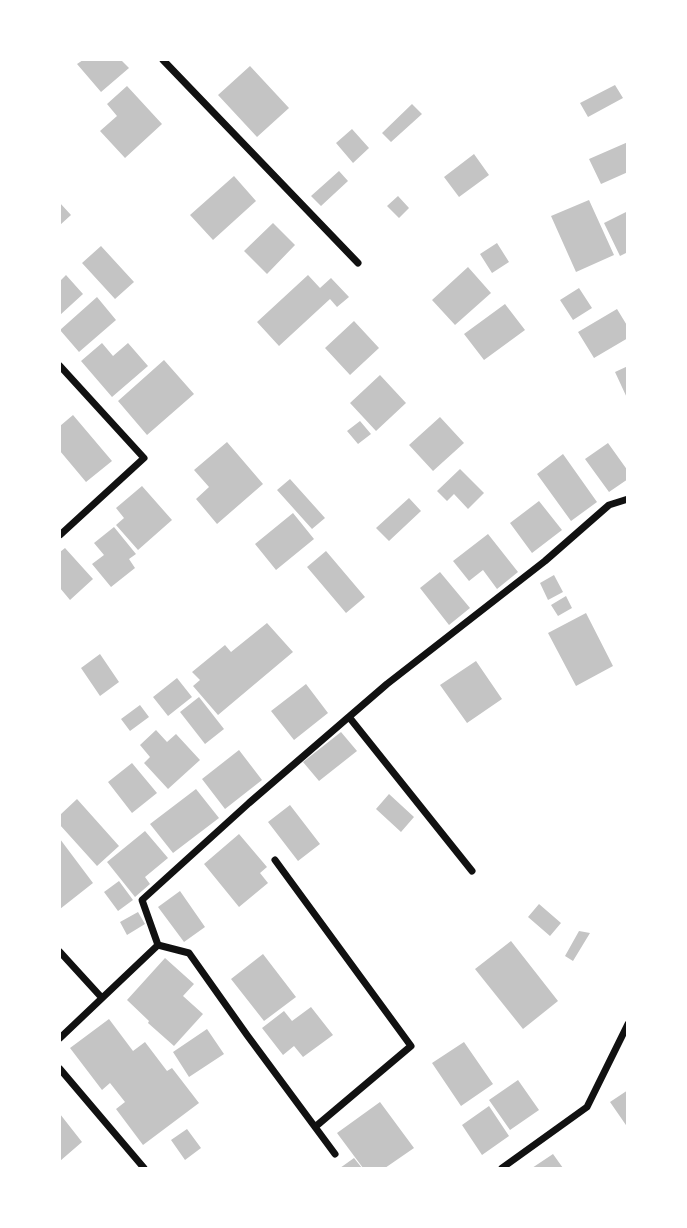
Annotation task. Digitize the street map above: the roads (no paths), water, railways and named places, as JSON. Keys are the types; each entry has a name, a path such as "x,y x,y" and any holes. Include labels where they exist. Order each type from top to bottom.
{"street":[{"path":"163,60 358,263"},
{"path":"60,366 144,458 60,535"},
{"path":"158,945 142,900 387,684 545,561 609,505 628,499"},
{"path":"349,717 472,871"},
{"path":"275,860 411,1046 315,1127"},
{"path":"60,1038 158,945"},
{"path":"158,945 189,953 335,1154"},
{"path":"60,951 102,998"},
{"path":"502,1168 587,1107 628,1024"},
{"path":"60,1069 144,1168"}]}
